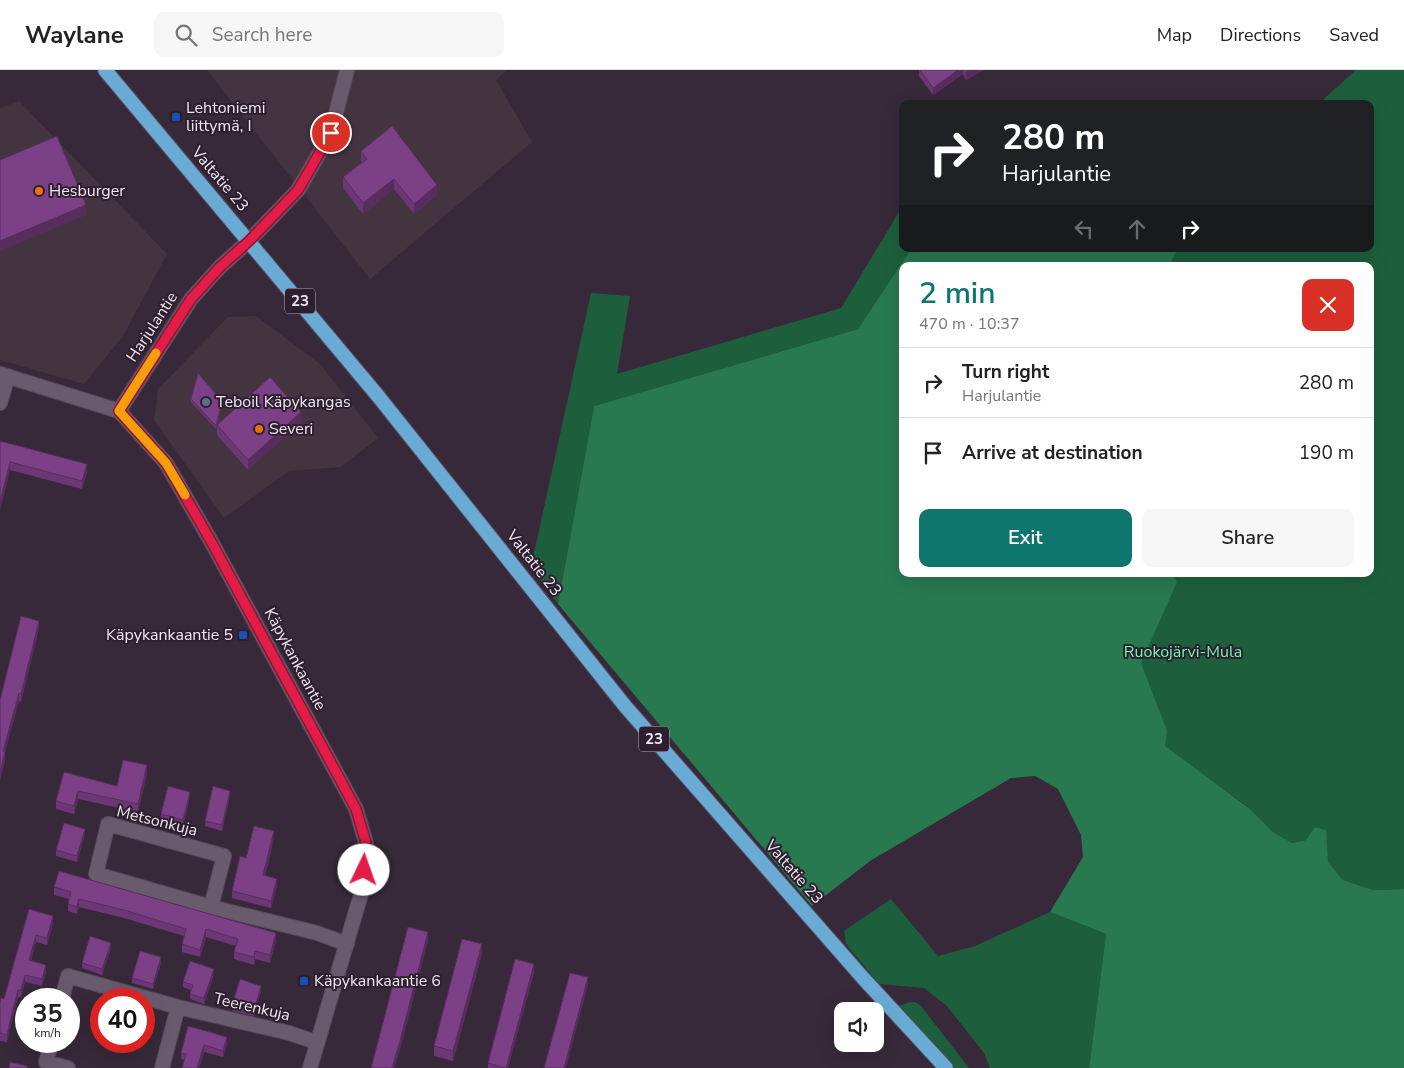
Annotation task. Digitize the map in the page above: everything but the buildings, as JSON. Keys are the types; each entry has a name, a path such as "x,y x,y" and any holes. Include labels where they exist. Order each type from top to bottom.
{"highway":[{"name":"Valtatie 23","path":"105,70 378,396 625,706 863,978 946,1068"}],"street":[{"name":"Harjulantie","path":"119,411 191,299 220,267 249,241 298,190 331,133 347,70"},
{"path":"0,403 4,375 119,411"},
{"name":"Käpykankaantie","path":"119,411 166,463 212,543 356,809 366,843 364,884 316,1042 310,1068"},
{"name":"Metsonkuja","path":"211,907 224,856 108,824 96,874 211,907 318,933 347,944"},
{"name":"Teerenkuja","path":"65,988 68,976 178,1007 289,1033 316,1042"},
{"path":"162,1068 178,1007"},
{"path":"49,1053 46,1062 68,1068"}],"shaded area":[{"path":"207,70 507,70 496,80 532,142 370,279"},
{"path":"19,101 167,254 123,336 84,384 0,360 0,108"},
{"path":"256,316 320,364 378,438 341,467 289,471 224,518 154,420 158,389 228,317"}],"green space":[{"name":"Ruokojärvi-Mula","path":"1356,70 1404,70 1404,889 1373,890 1343,880 1306,840 1292,843 1273,832 1248,807 1181,759 1158,778 1058,577 1374,577 1374,262 1171,262 1176,252 1374,252 1374,100 1324,100"},
{"path":"899,212 899,252 909,252 902,262 899,262 899,267 858,329 594,406 558,604 531,567 591,293 630,296 617,374 841,308"},
{"path":"909,252 1176,252 1171,262 902,262"},
{"path":"899,267 899,577 1174,577 1177,582 1141,663 1167,731 1165,746 1250,809 1273,832 1292,843 1306,840 1315,827 1326,830 1328,862 1343,880 1373,890 1404,889 1404,1068 1089,1068 1106,934 1050,912 1083,857 1081,835 1058,789 1035,776 1011,778 870,861 812,906 558,604 594,406 858,329"},
{"path":"891,899 938,956 975,946 1050,912 1106,934 1089,1068 990,1068 984,1053 947,1006 924,988 879,984 846,944 844,931"},
{"path":"915,1002 921,1006 969,1068 955,1068 898,1006"}],"slow traffic":[{"path":"156,353 119,411 166,463 185,495"}],"place":[{"name":"Lehtoniemi liittymä, I","path":"176,117"},
{"name":"Hesburger","path":"39,191"},
{"name":"Teboil Käpykangas","path":"206,402"},
{"name":"Severi","path":"259,429"},
{"name":"Käpykankaantie 5","path":"243,635"},
{"name":"Käpykankaantie 6","path":"304,981"}],"route":[{"path":"331,133 298,190 249,241 220,267 191,299 119,411 166,463 212,543 356,809 366,843 364,870"}]}
